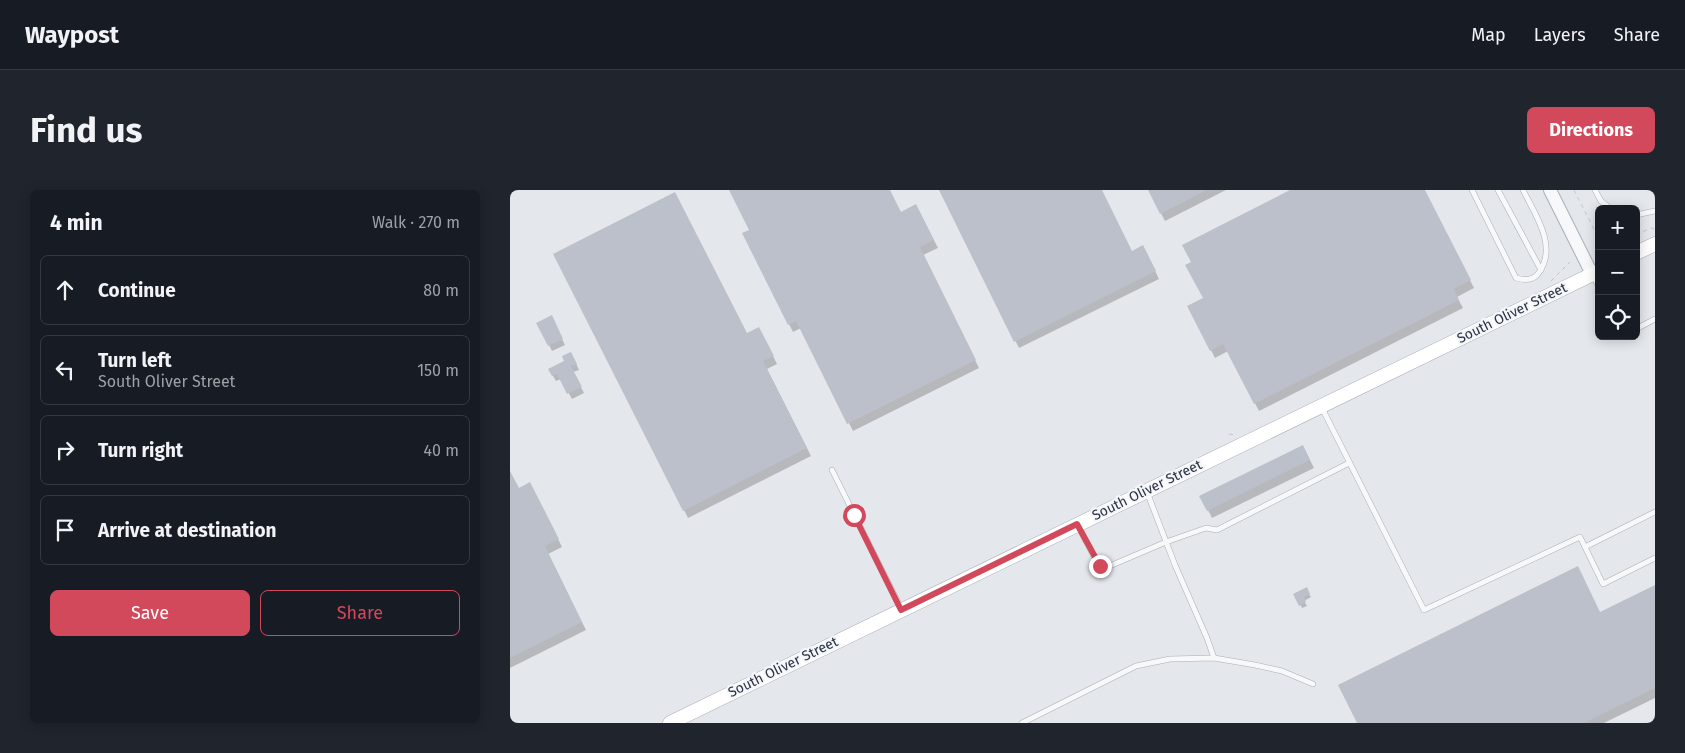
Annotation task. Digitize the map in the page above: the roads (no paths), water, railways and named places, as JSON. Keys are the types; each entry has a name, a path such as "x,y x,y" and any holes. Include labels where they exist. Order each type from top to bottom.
{"main road":[{"path":"1640,251 1655,244"},
{"name":"South Oliver Street","path":"670,723 1595,273"}],"street":[{"path":"1550,190 1595,273"}],"lane":[{"path":"1472,190 1516,278 1526,281 1538,275 1545,264 1547,242 1523,190"},
{"path":"1498,190 1541,270"},
{"path":"1595,190 1601,201 1606,205"},
{"path":"1640,214 1655,211"},
{"path":"1640,327 1655,320"},
{"path":"1321,406 1424,610 1580,536 1603,584 1655,558"},
{"path":"1077,524 1100,566 1105,568 1166,542 1206,528 1217,530 1349,464"},
{"path":"832,470 901,610"},
{"path":"1146,491 1214,658"},
{"path":"1585,547 1655,512"},
{"path":"1022,723 1136,666 1170,659 1214,658 1255,665 1282,671 1313,684"}]}
